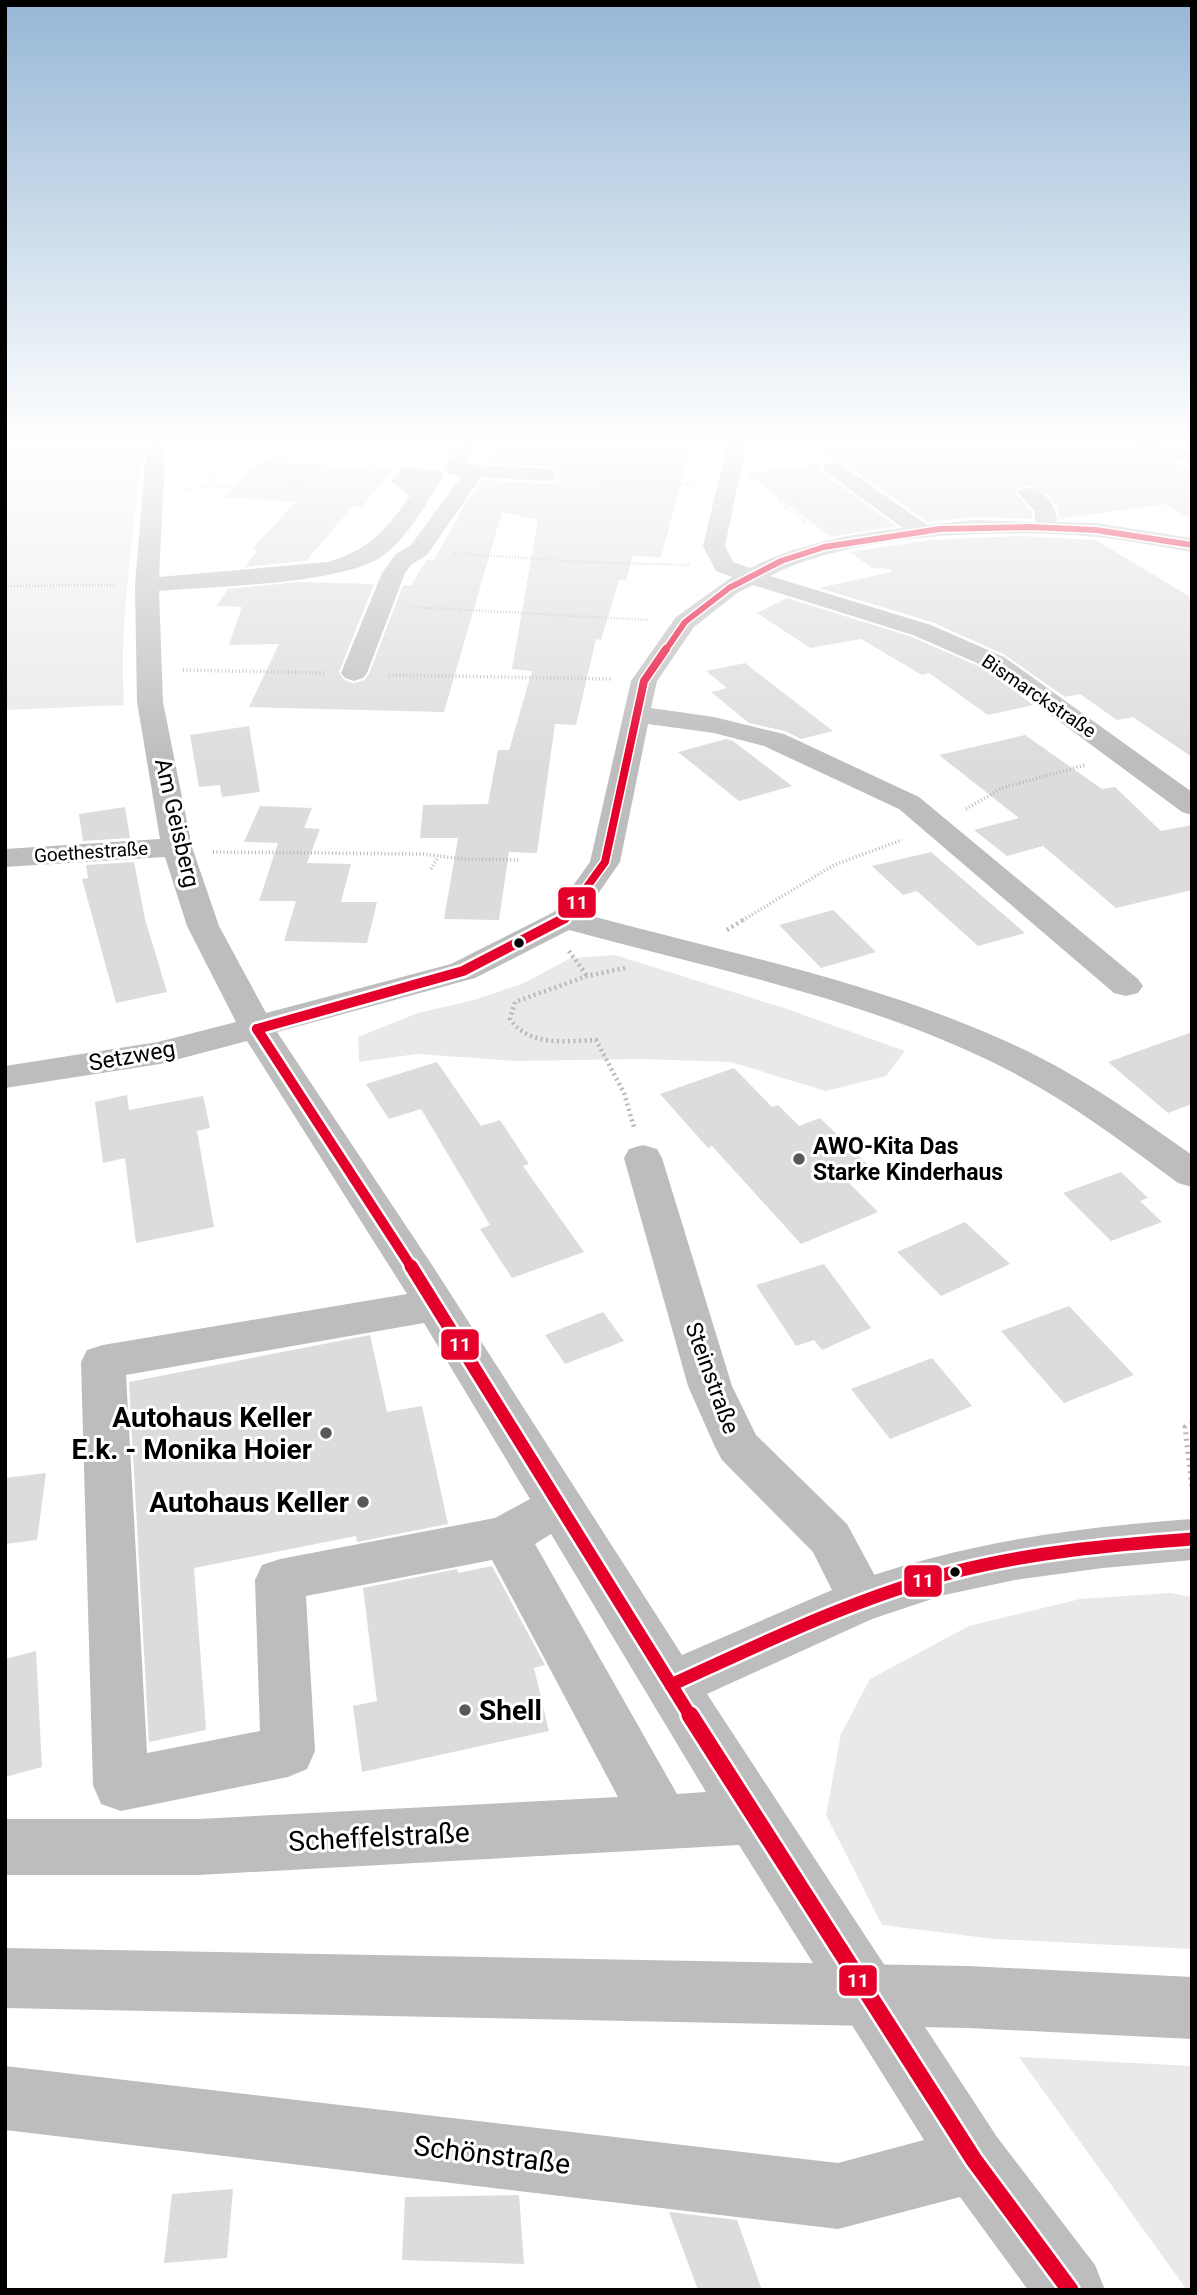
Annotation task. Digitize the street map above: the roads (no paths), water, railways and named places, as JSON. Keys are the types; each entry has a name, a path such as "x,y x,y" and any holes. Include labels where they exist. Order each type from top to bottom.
{"street":[{"name":"Am Geisberg","path":"149,548 147,669 150,702 177,847 203,926 257,1028 435,1305 753,1817 974,2161 1070,2290"},
{"path":"331,569 360,560 378,548"},
{"path":"354,673 394,573 404,559 420,548"},
{"name":"Bismarckstraße","path":"714,548 724,566 751,578 922,631 995,662 1192,806"},
{"path":"821,548 781,561 729,588 685,622 644,681 605,862 565,919 873,1003 997,1050 1101,1108 1192,1174"},
{"path":"1186,548 1192,566"},
{"path":"147,585 331,569 369,568 394,573"},
{"path":"636,714 715,725 774,740 909,803 1126,986"},
{"name":"Goethestraße","path":"5,858 177,847"},
{"name":"Setzweg","path":"5,1077 160,1053 463,971 565,919"},
{"name":"Steinstraße","path":"643,1158 710,1386 738,1447 830,1538 863,1600"},
{"path":"435,1305 103,1362 121,1785 288,1751 280,1580 505,1537 559,1506"},
{"path":"505,1537 662,1822"},
{"path":"671,1685 863,1600 954,1572 1019,1558 1091,1547 1192,1539"},
{"name":"Scheffelstraße","path":"5,1847 198,1847 753,1817"},
{"path":"5,1978 660,1990 1060,2001 1192,2008"},
{"name":"Schönstraße","path":"5,2098 838,2196 974,2161"}],"place":[{"name":"AWO-Kita Das Starke Kinderhaus","path":"799,1159"},
{"name":"Autohaus Keller E.k. - Monika Hoier","path":"326,1433"},
{"name":"Autohaus Keller","path":"363,1502"},
{"name":"Shell","path":"465,1710"}]}
